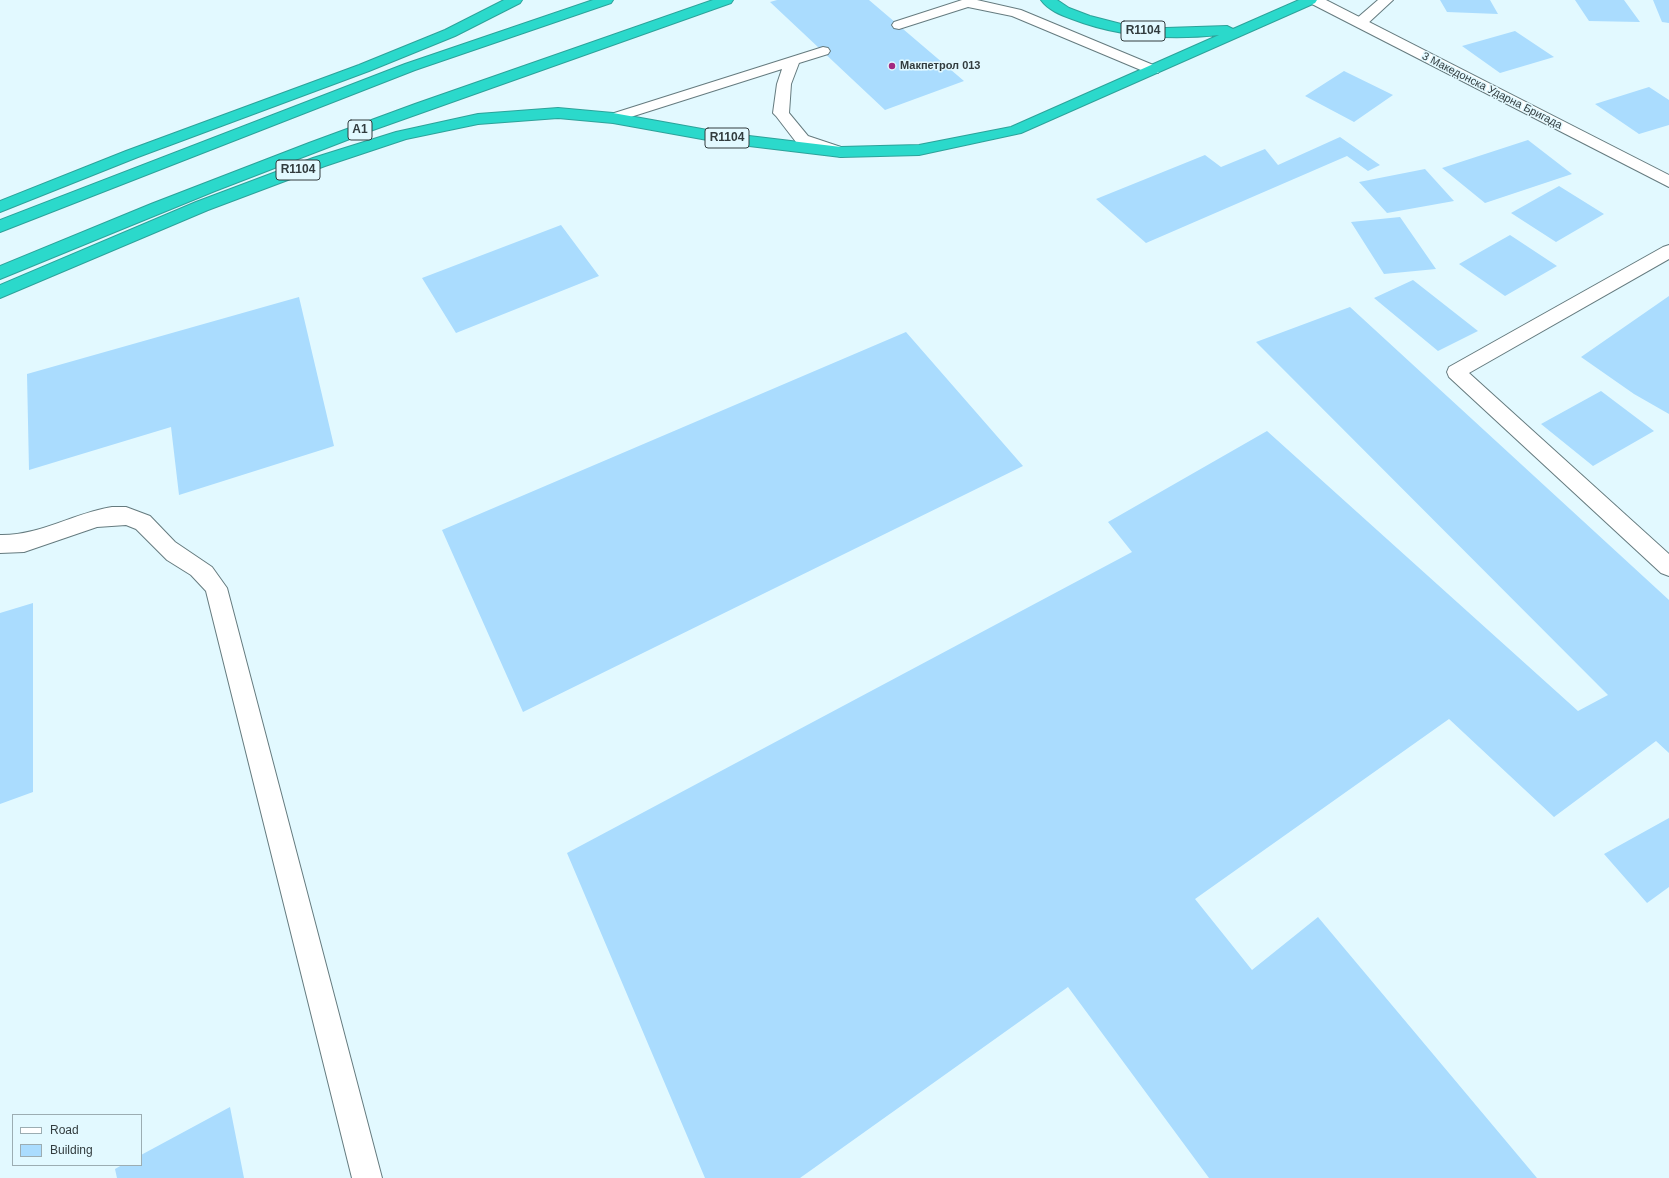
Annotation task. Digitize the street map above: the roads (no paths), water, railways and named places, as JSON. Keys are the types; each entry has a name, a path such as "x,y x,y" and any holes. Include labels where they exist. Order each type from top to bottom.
{"highway":[{"path":"0,207 132,154 364,68 450,33 515,0"},
{"path":"0,226 410,67 606,0"},
{"name":"A1","path":"0,273 113,225 287,157 420,107 726,0"},
{"name":"R1104","path":"1048,0 1065,12 1115,27 1154,32 1209,32 1244,28"},
{"name":"R1104","path":"0,292 202,206 319,162 402,135 478,118 558,113 612,118 724,138 841,152 919,150 1016,130 1310,0"}],"street":[{"name":"3 Македонска Ударна Бригада","path":"1316,0 1669,182"},
{"path":"1361,22 1386,0"},
{"path":"899,25 969,1 1016,13 1152,70"},
{"path":"612,118 823,52"},
{"path":"792,62 784,84 781,112 802,138 841,152"},
{"path":"1669,251 1456,372 1669,567"},
{"path":"0,544 23,543 103,517 123,515 140,520 167,548 194,564 208,575 216,588 367,1178"}],"place":[{"name":"Макпетрол 013","path":"892,66"}]}
